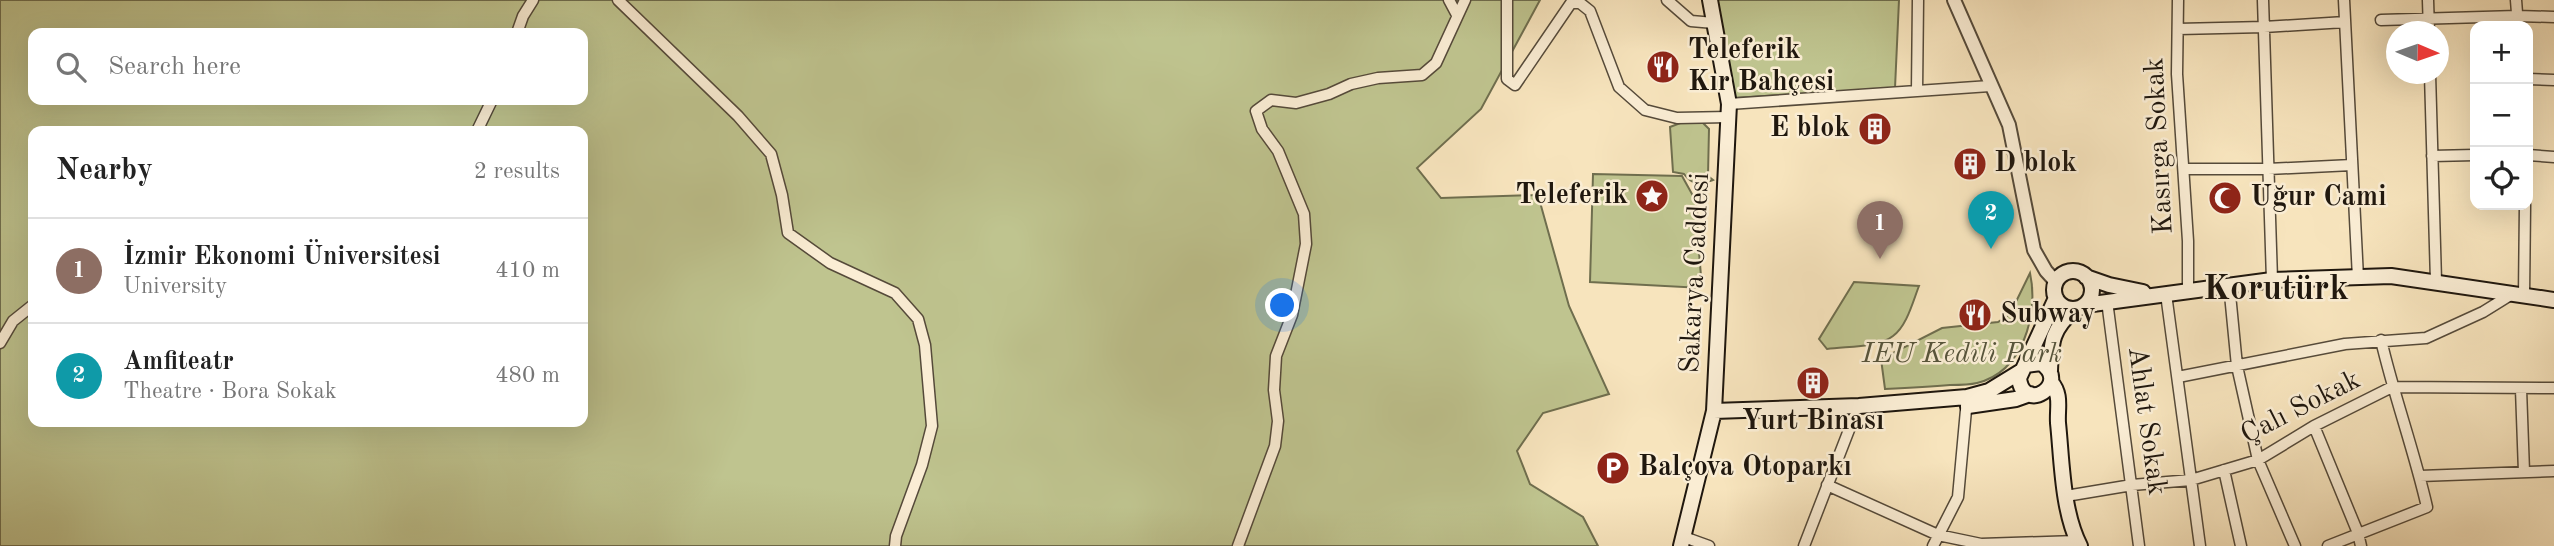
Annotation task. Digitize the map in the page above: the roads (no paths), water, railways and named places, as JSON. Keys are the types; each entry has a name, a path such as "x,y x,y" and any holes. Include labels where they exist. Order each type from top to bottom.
{"main road":[{"name":"Sakarya Caddesi","path":"1682,542 1714,411 1729,111 1710,0"},
{"path":"2058,417 2049,402 2021,388 2023,368 2056,298 2056,282 2070,272 2109,285 2165,295"},
{"path":"2056,298 2064,307 2080,307 2229,284 2391,276 2554,300"},
{"path":"1714,411 1967,402 2046,392 2054,334 2063,320 2089,300 2091,288 2086,277"},
{"path":"1967,402 2023,368 2042,363 2059,396 2058,417 2066,496 2078,543"}],"street":[{"path":"519,28 533,0"},
{"path":"618,0 738,116 771,153 788,233 830,263 895,293 918,319 925,345 932,426 922,466 896,536 895,546"},
{"path":"1449,0 1457,15"},
{"path":"1238,546 1275,446 1278,421 1274,390 1276,356 1292,315 1306,244 1304,214 1278,151 1262,129 1256,111 1271,100 1296,103 1329,94 1351,84 1378,78 1422,75 1436,63 1465,0"},
{"path":"1507,0 1507,79 1515,85 1571,3 1580,2 1590,11 1619,86 1645,110 1678,118 1917,91 1990,86"},
{"path":"1667,0 1691,21 1714,23"},
{"path":"1917,91 1918,0"},
{"path":"1954,0 2009,125 2035,250 2046,271 2056,282"},
{"name":"Kasırga Sokak","path":"2178,0 2177,74 2184,169 2188,290"},
{"path":"2263,0 2272,280"},
{"path":"2344,0 2358,278"},
{"path":"2428,0 2429,18"},
{"path":"2516,0 2518,21"},
{"path":"2381,20 2429,18 2518,21 2554,17"},
{"path":"2178,29 2345,22"},
{"path":"2533,79 2554,80"},
{"path":"2430,84 2436,281"},
{"path":"479,126 490,105"},
{"path":"2432,156 2470,155"},
{"path":"2533,155 2554,157"},
{"path":"2184,169 2352,165"},
{"path":"2178,377 2345,344 2426,338 2483,312 2518,295 2525,210"},
{"path":"2229,284 2236,366 2258,460 2295,546"},
{"path":"2165,295 2200,546"},
{"name":"Ahlat Sokak","path":"2107,301 2139,546"},
{"path":"0,343 13,321 28,309"},
{"path":"2328,546 2427,507 2381,340"},
{"path":"2392,387 2554,388"},
{"name":"Çalı Sokak","path":"2066,496 2132,485 2191,480 2258,460 2314,426 2392,387"},
{"path":"2521,389 2524,472"},
{"path":"1933,546 1958,496 1967,402"},
{"path":"1804,546 1854,417"},
{"path":"2314,426 2361,546"},
{"path":"2224,470 2241,546"},
{"path":"2420,476 2554,471"},
{"path":"1826,485 1938,535 1981,545 2078,543"},
{"path":"1682,542 1709,546"}],"place":[{"name":"Teleferik Kır Bahçesi","path":"1663,67"},
{"name":"E blok","path":"1875,129"},
{"name":"D blok","path":"1970,164"},
{"name":"Teleferik","path":"1652,196"},
{"name":"Uğur Cami","path":"2225,198"},
{"name":"Amfiteatr","path":"1991,249"},
{"name":"İzmir Ekonomi Üniversitesi","path":"1880,259"},
{"name":"Subway","path":"1975,315"},
{"name":"Yurt Binası","path":"1813,383"},
{"name":"Balçova Otoparkı","path":"1613,468"}],"district":[{"name":"Korutürk","path":"2276,289"}],"park label":[{"name":"IEU Kedili Park","path":"1962,355"}]}
